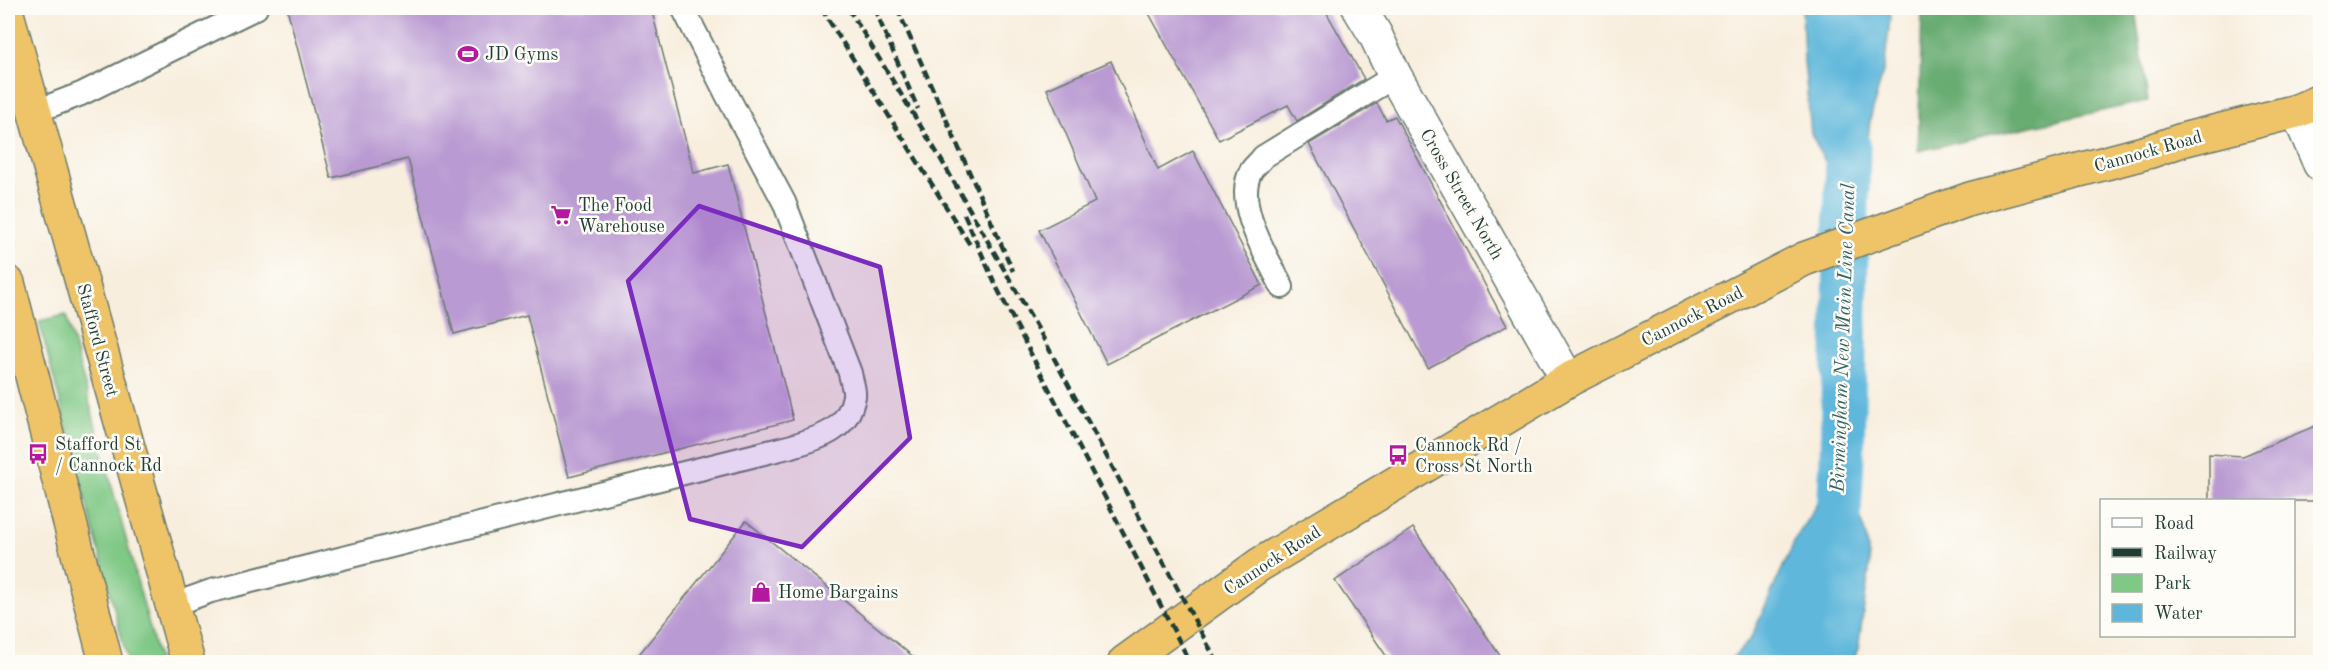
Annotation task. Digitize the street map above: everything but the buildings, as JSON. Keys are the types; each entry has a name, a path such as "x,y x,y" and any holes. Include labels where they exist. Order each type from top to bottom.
{"highway":[{"name":"Stafford Street","path":"8,17 188,663"},
{"name":"Cannock Road","path":"1125,663 1259,565 1568,380 1804,259 1970,199 2151,152 2182,140 2309,106"},
{"path":"8,283 105,663"}],"street":[{"name":"Cross Street North","path":"1359,8 1375,34 1395,76 1568,380"},
{"path":"2309,106 2320,164"}],"lane":[{"path":"34,112 81,94 256,8"},
{"path":"172,605 211,591 780,449 834,431 845,418 854,395 850,373 784,201 683,8"},
{"path":"1282,287 1250,220 1247,190 1250,172 1263,157 1395,76"}],"highlighted area":[{"path":"699,206 880,267 910,438 802,547 690,519 628,281"}],"green space":[{"path":"1922,8 2135,8 2148,101 1918,151"},
{"path":"66,315 159,662 128,662 39,321"}],"water":[{"path":"1802,8 1891,8 1885,64 1870,120 1865,169 1847,206 1811,133 1804,61"},
{"path":"1841,484 1857,504 1866,537 1870,564 1858,649 1852,662 1728,662 1750,640 1796,538 1821,497"}],"waterway":[{"name":"Birmingham New Main Line Canal","path":"1798,662 1813,630 1837,552 1842,458 1848,145"}],"railway":[{"path":"821,8 972,248"},
{"path":"848,8 939,156 1041,334 1217,662"},
{"path":"874,8 918,109"},
{"path":"897,8 1013,271"},
{"path":"964,214 996,286 1190,662"}],"place":[{"name":"JD Gyms","path":"468,54"},
{"name":"The Food Warehouse","path":"561,215"},
{"name":"Stafford St / Cannock Rd","path":"38,454"},
{"name":"Cannock Rd / Cross St North","path":"1398,455"},
{"name":"Home Bargains","path":"761,592"}]}
